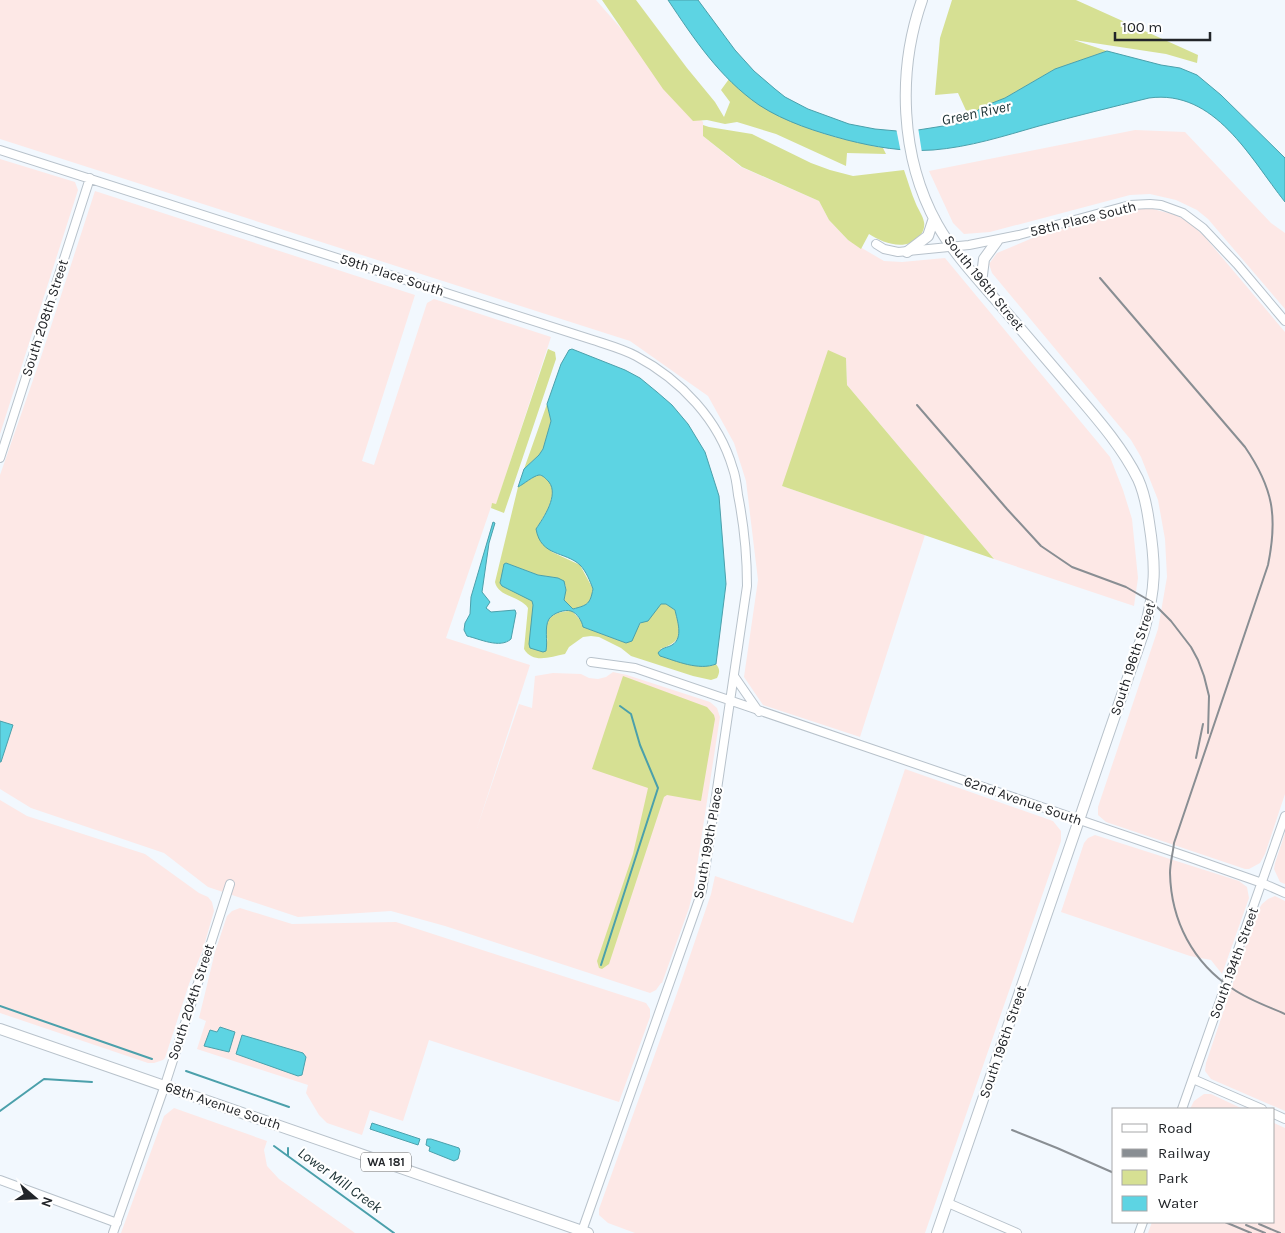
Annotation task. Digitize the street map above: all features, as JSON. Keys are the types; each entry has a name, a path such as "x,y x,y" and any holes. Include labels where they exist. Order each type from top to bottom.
{"main road":[{"name":"South 196th Street","path":"922,0 911,38 907,72 906,113 908,134 917,173 934,218 953,247 981,282 1115,441 1138,480 1148,512 1155,566 1152,602 1144,630 937,1233"},
{"path":"907,252 928,236 934,218"},
{"path":"981,282 984,259 997,241"},
{"name":"68th Avenue South","path":"0,1029 585,1232"}],"street":[{"name":"59th Place South","path":"0,150 593,340 634,355 656,367 678,384 696,402 709,420 726,450 734,469"},
{"name":"South 208th Street","path":"0,458 90,178"},
{"name":"58th Place South","path":"876,244 892,252 953,247 997,241 1130,205 1150,204 1173,208 1188,216 1203,228 1237,264 1285,321"},
{"name":"South 199th Place","path":"585,1232 699,900 731,702 747,586 747,562 734,469"},
{"name":"62nd Avenue South","path":"591,662 635,668 1262,883 1285,893"},
{"path":"734,676 759,712"},
{"name":"South 194th Street","path":"1182,1108 1285,816"},
{"name":"South 204th Street","path":"114,1233 230,884"},
{"path":"1192,1079 1260,1108"},
{"path":"0,1180 117,1223"},
{"path":"948,1203 1017,1233"}],"shaded area":[{"path":"0,0 596,0 703,122 703,136 741,167 819,201 829,220 848,240 884,261 902,262 945,258 1110,457 1132,519 1138,578 1134,606 994,559 847,385 846,358 782,486 925,535 860,737 763,705 744,677 758,580 746,481 734,443 708,396 630,341 0,139"},
{"path":"1135,130 1185,132 1271,223 1285,233 1285,309 1208,219 1197,210 1176,200 1150,194 1130,195 990,232 964,234 953,223 929,171"},
{"path":"0,159 75,182 78,190 0,434"},
{"path":"95,191 415,295 362,461 374,465 427,303 434,299 551,337 496,505 492,504 446,638 530,665 477,828 519,704 532,708 535,676 553,673 581,674 589,678 598,679 606,677 613,672 710,702 717,708 720,717 693,892 662,983 656,990 650,993 445,926 391,911 298,917 208,887 164,853 31,808 0,789 0,475"},
{"path":"1149,208 1176,215 1190,223 1204,236 1285,332 1285,794 1265,854 1260,863 1249,869 1106,822 1098,815 1098,807 1158,629 1167,577 1165,539 1158,500 1141,457 1131,440 992,273 989,264 997,253 1035,237 1124,209"},
{"path":"905,769 1053,821 1061,831 1061,841 925,1233 635,1233 608,1223 599,1215 599,1209 681,982 711,894 715,876 853,923"},
{"path":"0,800 27,816 145,854 199,893 208,897 212,902 214,911 203,949 163,1060 148,1063 0,1013"},
{"path":"1285,833 1285,884 1280,882 1274,869"},
{"path":"1095,835 1239,881 1247,887 1249,898 1222,974 1211,960 1190,956 1061,912 1084,843 1088,838"},
{"path":"1275,896 1285,901 1285,1111 1211,1079 1205,1071 1206,1063 1257,912 1262,904"},
{"path":"240,908 292,924 396,922 646,1003 650,1009 650,1017 619,1102 429,1040 403,1121 370,1110 362,1135 327,1123 319,1115 306,1093 308,1085 197,1049 206,1021 199,1018 215,952 227,916 232,911"},
{"path":"1204,1094 1211,1094 1241,1108 1190,1108 1194,1101"},
{"path":"174,1108 267,1141 264,1150 267,1166 279,1179 355,1233 121,1233 164,1116"},
{"path":"1275,1123 1285,1128 1285,1233 1148,1233 1152,1223 1275,1223"}],"green space":[{"path":"602,0 636,0 715,102 724,117 730,102 721,90 729,79 758,103 790,121 836,137 883,148 886,154 847,153 846,166 776,134 737,122 725,124 707,120 693,121 663,89"},
{"path":"952,0 1076,0 1198,55 1197,63 1166,54 1074,40 1107,51 1055,69 1005,98 982,107 969,117 958,93 935,95 940,38"},
{"path":"703,125 752,134 811,163 853,176 904,170 923,220 924,229 914,241 901,245 888,243 869,234 861,249 848,240 829,220 819,201 742,167 703,136"},
{"path":"548,349 555,352 556,359 504,513 491,508 492,503 496,504"},
{"path":"828,350 846,358 847,385 994,559 782,486"},
{"path":"547,404 551,421 543,449 524,469"},
{"path":"537,475 543,476 548,480 551,486 552,498 536,529 552,552 580,565 593,589 588,604 573,609 564,600 566,586 558,578 538,575 506,563 504,564 502,586 532,600 548,642 546,628 550,619 559,613 572,611 582,622 583,627 626,643 641,623 661,604 666,604 675,610 679,635 674,642 660,649 711,666 716,664 719,671 717,678 711,680 693,676 631,656 621,648 599,637 583,637 569,647 565,654 548,658 537,658 528,654 524,649 528,608 520,601 500,591 495,582 518,487"},
{"path":"623,676 707,707 715,719 701,801 667,795 664,797 609,964 602,969 599,968 597,961 633,854 648,788 592,769"}],"water":[{"name":"Green River","path":"668,0 698,0 735,50 754,71 785,97 808,109 849,124 875,129 918,130 962,123 982,107 1005,98 1055,69 1107,51 1180,68 1197,75 1221,95 1285,158 1285,202 1229,130 1212,115 1193,104 1172,98 1149,98 987,141 933,150 900,150 879,147 813,130 769,111 732,83 709,57"},
{"path":"572,349 640,378 672,405 688,424 705,452 719,496 726,584 716,664 695,666 660,656 658,653 676,642 679,633 675,610 666,604 661,604 648,621 640,623 632,641 626,643 583,627 582,622 573,612 559,612 553,615 548,622 546,651 543,652 530,648 532,601 502,586 500,583 504,564 506,563 538,575 558,578 564,581 566,590 564,600 573,609 585,605 591,598 593,589 582,567 568,557 548,549 539,538 536,529 551,499 552,487 549,482 539,475 518,487 524,469 543,449 551,421 547,404 561,364 569,350"},
{"path":"493,522 495,523 489,543 482,592 490,602 486,608 491,612 515,610 516,613 511,639 501,643 467,636 464,630 465,623 470,614 471,597"},
{"path":"0,721 13,725 1,762 0,762"},
{"path":"220,1027 235,1032 229,1052 204,1046 210,1030 217,1032"},
{"path":"242,1035 303,1053 306,1057 302,1075 298,1076 236,1054"},
{"path":"372,1123 420,1139 418,1145 370,1129"},
{"path":"427,1139 459,1148 458,1159 454,1161 429,1151 430,1147 426,1145"}],"pier":[{"path":"918,127 922,153 901,153 896,128"}],"waterway":[{"path":"601,965 658,788 640,745 631,714 620,706"},
{"path":"0,1006 152,1059"},
{"path":"186,1071 289,1107"},
{"name":"Lower Mill Creek","path":"0,1111 44,1079 92,1082"},
{"name":"Lower Mill Creek","path":"274,1146 394,1233"},
{"name":"Lower Mill Creek","path":"288,1148 288,1156"}],"railway":[{"path":"1100,278 1245,447 1262,476 1271,503 1273,532 1268,565 1174,843 1170,873 1171,891 1180,924 1196,954 1206,967 1239,993 1285,1014"},
{"path":"917,405 1041,546 1072,567 1126,587 1152,602 1171,621 1191,647 1204,676 1209,696 1208,733"},
{"path":"1196,758 1203,724"},
{"path":"1012,1130 1112,1172"},
{"path":"1227,1223 1251,1233"},
{"path":"1259,1224 1280,1233"},
{"path":"1246,1225 1265,1233"}]}
